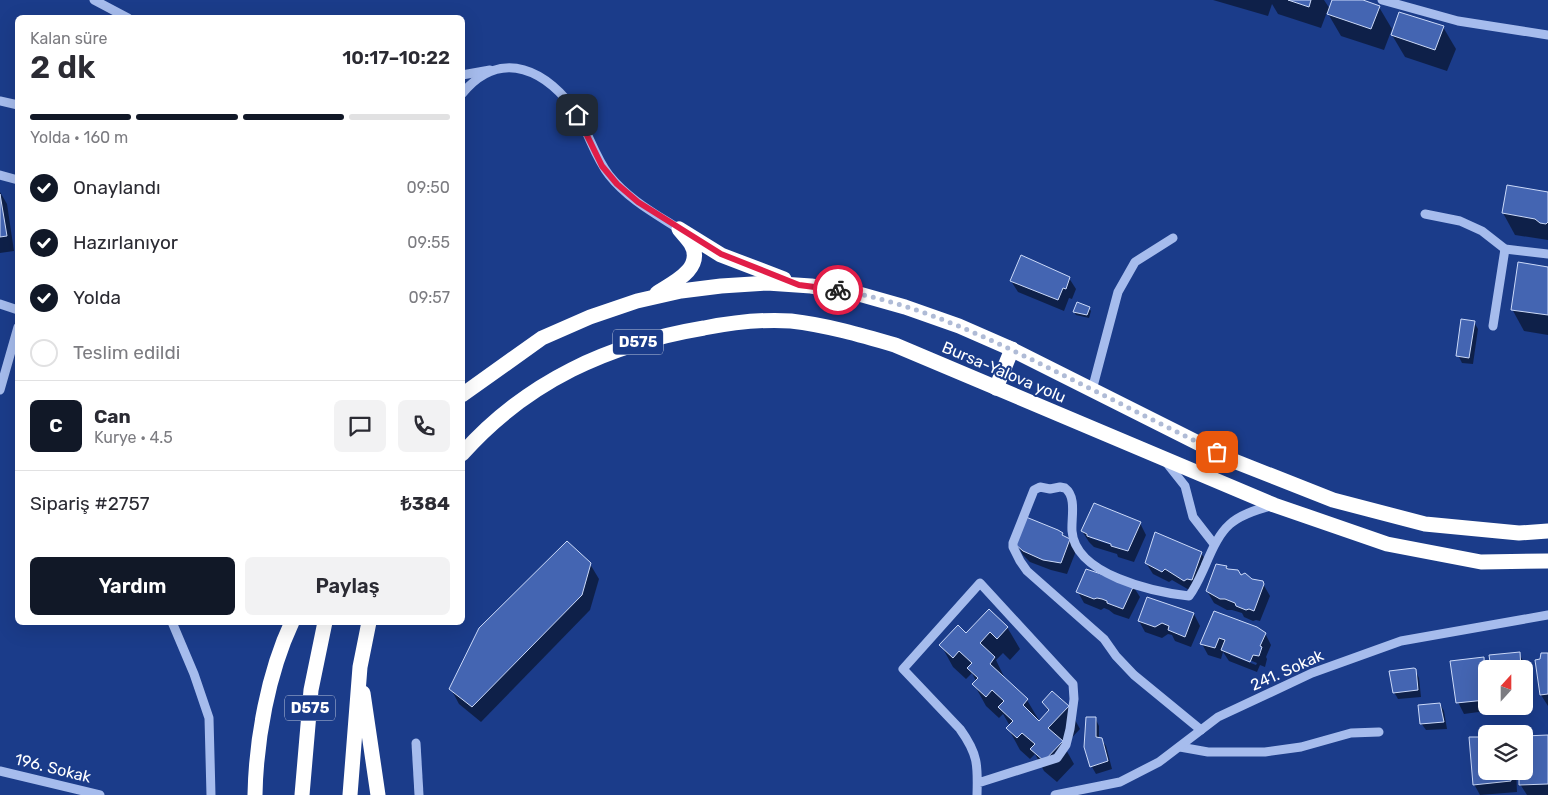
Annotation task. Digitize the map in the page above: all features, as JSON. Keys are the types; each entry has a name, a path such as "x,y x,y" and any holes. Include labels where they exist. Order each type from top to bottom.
{"highway":[{"path":"679,228 721,254 799,285"},
{"path":"649,298 682,277 694,262 695,256 692,245 679,228"},
{"name":"Bursa-Yalova yolu","path":"465,392 542,338 590,316 649,298 721,286 767,283 799,285 859,294 905,306 958,326 1012,349 1234,461 1332,500 1425,524 1519,533 1548,531"},
{"name":"Bursa-Yalova yolu","path":"465,451 476,438 514,406 555,378 595,357 636,343 684,331 733,323 790,321 846,331 895,345 1274,505 1387,544 1481,562 1548,561"},
{"path":"996,388 1012,349"},
{"path":"255,795 256,767 265,709 280,651 291,625"},
{"name":"D575","path":"302,795 311,690 324,625"},
{"name":"D575","path":"350,795 360,668 368,625"},
{"path":"360,668 378,795"}],"street":[{"path":"94,0 122,15"},
{"path":"1382,0 1458,21 1548,35"},
{"path":"465,74 515,68 526,70 553,85 577,115 602,166 617,184 638,202 679,228"},
{"path":"465,91 477,79 498,69"},
{"path":"0,101 15,104"},
{"path":"0,175 15,179"},
{"path":"1425,214 1460,221 1482,231 1505,249 1548,254"},
{"path":"1092,390 1118,292 1135,262 1173,238"},
{"path":"1493,326 1505,249"},
{"path":"0,304 15,309"},
{"path":"0,390 15,338"},
{"path":"1163,458 1185,486 1193,517 1214,544"},
{"path":"1201,730 1134,675 1121,662 1099,633 1027,570 1015,554 1013,543 1034,490 1040,487 1050,489 1060,486 1068,490 1072,496 1072,533 1075,544 1081,554 1091,563 1109,575 1164,593 1189,596 1196,587 1214,544 1224,529 1244,514 1274,505"},
{"path":"977,795 977,762 967,739 903,669 980,584 1073,684 1074,699 1066,745 1057,758 978,783"},
{"name":"241. Sokak","path":"1055,795 1120,782 1159,762 1218,717 1312,673 1401,641 1548,615"},
{"path":"173,625 194,674 209,718 211,795"},
{"path":"1180,747 1208,752 1265,752 1301,747 1351,733 1379,732"},
{"path":"416,743 419,795"},
{"name":"196. Sokak","path":"0,771 100,795"}],"building":[{"path":"1288,0 1311,0 1309,7"},
{"path":"1332,0 1363,0 1380,6 1371,29 1327,14"},
{"path":"1399,12 1444,26 1435,50 1391,35"},
{"path":"1507,185 1548,192 1548,222 1546,224 1540,223 1535,219 1502,213"},
{"path":"0,194 7,236 0,237"},
{"path":"1021,255 1070,277 1066,289 1063,288 1058,300 1010,281"},
{"path":"1518,262 1548,267 1548,315 1511,310"},
{"path":"1077,302 1090,307 1087,315 1073,312"},
{"path":"1461,319 1475,321 1469,358 1456,356"},
{"path":"1094,503 1141,522 1128,551 1087,536 1087,534 1081,531"},
{"path":"1026,517 1058,530 1063,533 1062,535 1070,539 1061,563 1043,560 1023,551 1015,544"},
{"path":"1155,532 1202,552 1192,580 1187,579 1184,581 1165,569 1162,572 1145,563"},
{"path":"567,541 591,563 582,595 472,707 449,689 479,628"},
{"path":"1216,564 1227,566 1226,568 1228,569 1238,570 1241,575 1245,573 1252,579 1263,581 1264,584 1254,611 1236,606 1235,603 1220,599 1206,591"},
{"path":"1086,569 1134,585 1123,609 1102,599 1094,599 1076,592"},
{"path":"1147,597 1194,613 1185,637 1168,630 1169,626 1162,623 1155,627 1138,621"},
{"path":"989,609 1008,627 997,639 990,632 980,643 995,657 990,664 1028,699 1023,705 1039,721 1049,710 1042,702 1052,691 1069,706 1048,728 1063,741 1044,761 1030,749 1035,744 1022,733 1017,738 1006,728 1013,721 998,707 1004,701 992,690 986,697 972,684 978,678 967,668 972,663 959,651 953,658 939,645 958,625 966,633"},
{"path":"1214,611 1257,627 1266,633 1260,646 1262,647 1259,656 1253,655 1250,662 1221,650 1225,640 1219,638 1215,648 1200,644"},
{"path":"1520,652 1520,660 1490,660 1489,655"},
{"path":"1541,653 1548,653 1548,694 1540,695 1535,660 1540,659"},
{"path":"1484,657 1484,660 1478,660 1478,701 1456,703 1450,661"},
{"path":"1416,669 1418,690 1393,693 1389,671"},
{"path":"1440,703 1444,722 1420,724 1418,705"},
{"path":"1086,717 1096,717 1096,737 1102,738 1108,761 1090,767 1084,747"},
{"path":"1548,735 1548,784 1519,785 1519,780 1533,780 1533,736"},
{"path":"1469,737 1478,737 1478,780 1511,781 1473,785"}],"way so far":[{"path":"838,290 905,306 958,326 1007,347 1217,452"}],"route":[{"path":"577,115 602,166 626,194 708,248 721,254 799,285 838,290"}]}
